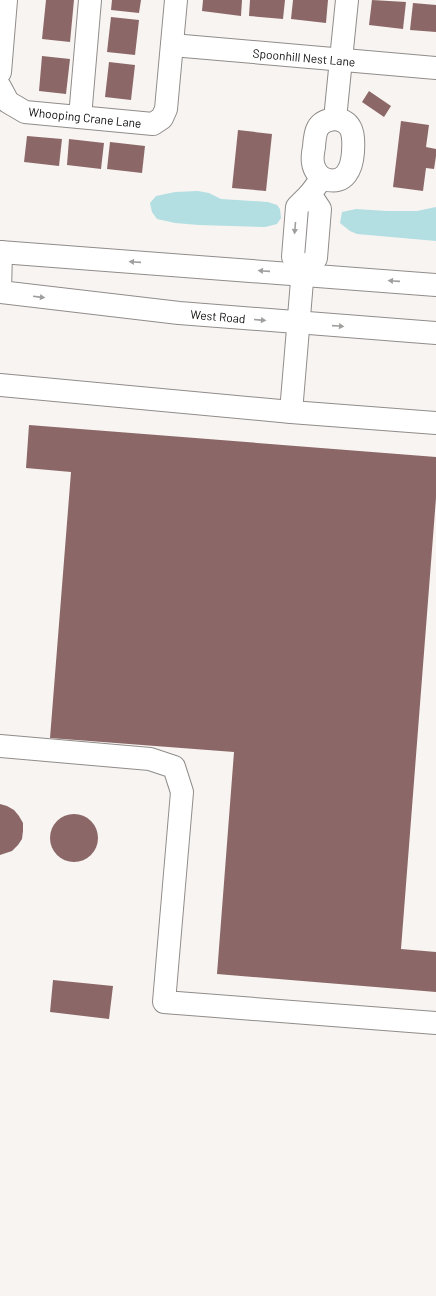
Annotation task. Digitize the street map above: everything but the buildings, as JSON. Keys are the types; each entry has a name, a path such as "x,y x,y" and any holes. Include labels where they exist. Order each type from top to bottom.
{"street":[{"path":"0,72 6,0"},
{"path":"80,117 90,0"},
{"path":"172,45 176,0"},
{"path":"335,119 347,0"},
{"name":"Whooping Crane Lane","path":"4,95 24,112 153,124 162,118 166,109 172,45"},
{"name":"Spoonhill Nest Lane","path":"172,45 436,68"},
{"path":"291,412 303,271 293,257 297,207 316,186 338,180 349,171 352,163 353,134 345,122 335,119 323,122 318,127 315,134 312,162 316,186"},
{"path":"0,293 1,252 303,271 436,284"},
{"name":"West Road","path":"0,293 179,313 436,333"},
{"path":"0,386 291,412 436,423"},
{"path":"0,746 150,759 174,767 182,792 164,1002 436,1023"}],"water":[{"path":"198,191 209,193 221,199 268,202 277,205 280,209 281,218 277,224 265,227 199,225 175,223 157,219 152,212 150,203 156,196 175,192"},
{"path":"436,207 436,241 357,234 350,231 340,223 342,212 356,209 417,211"}]}
